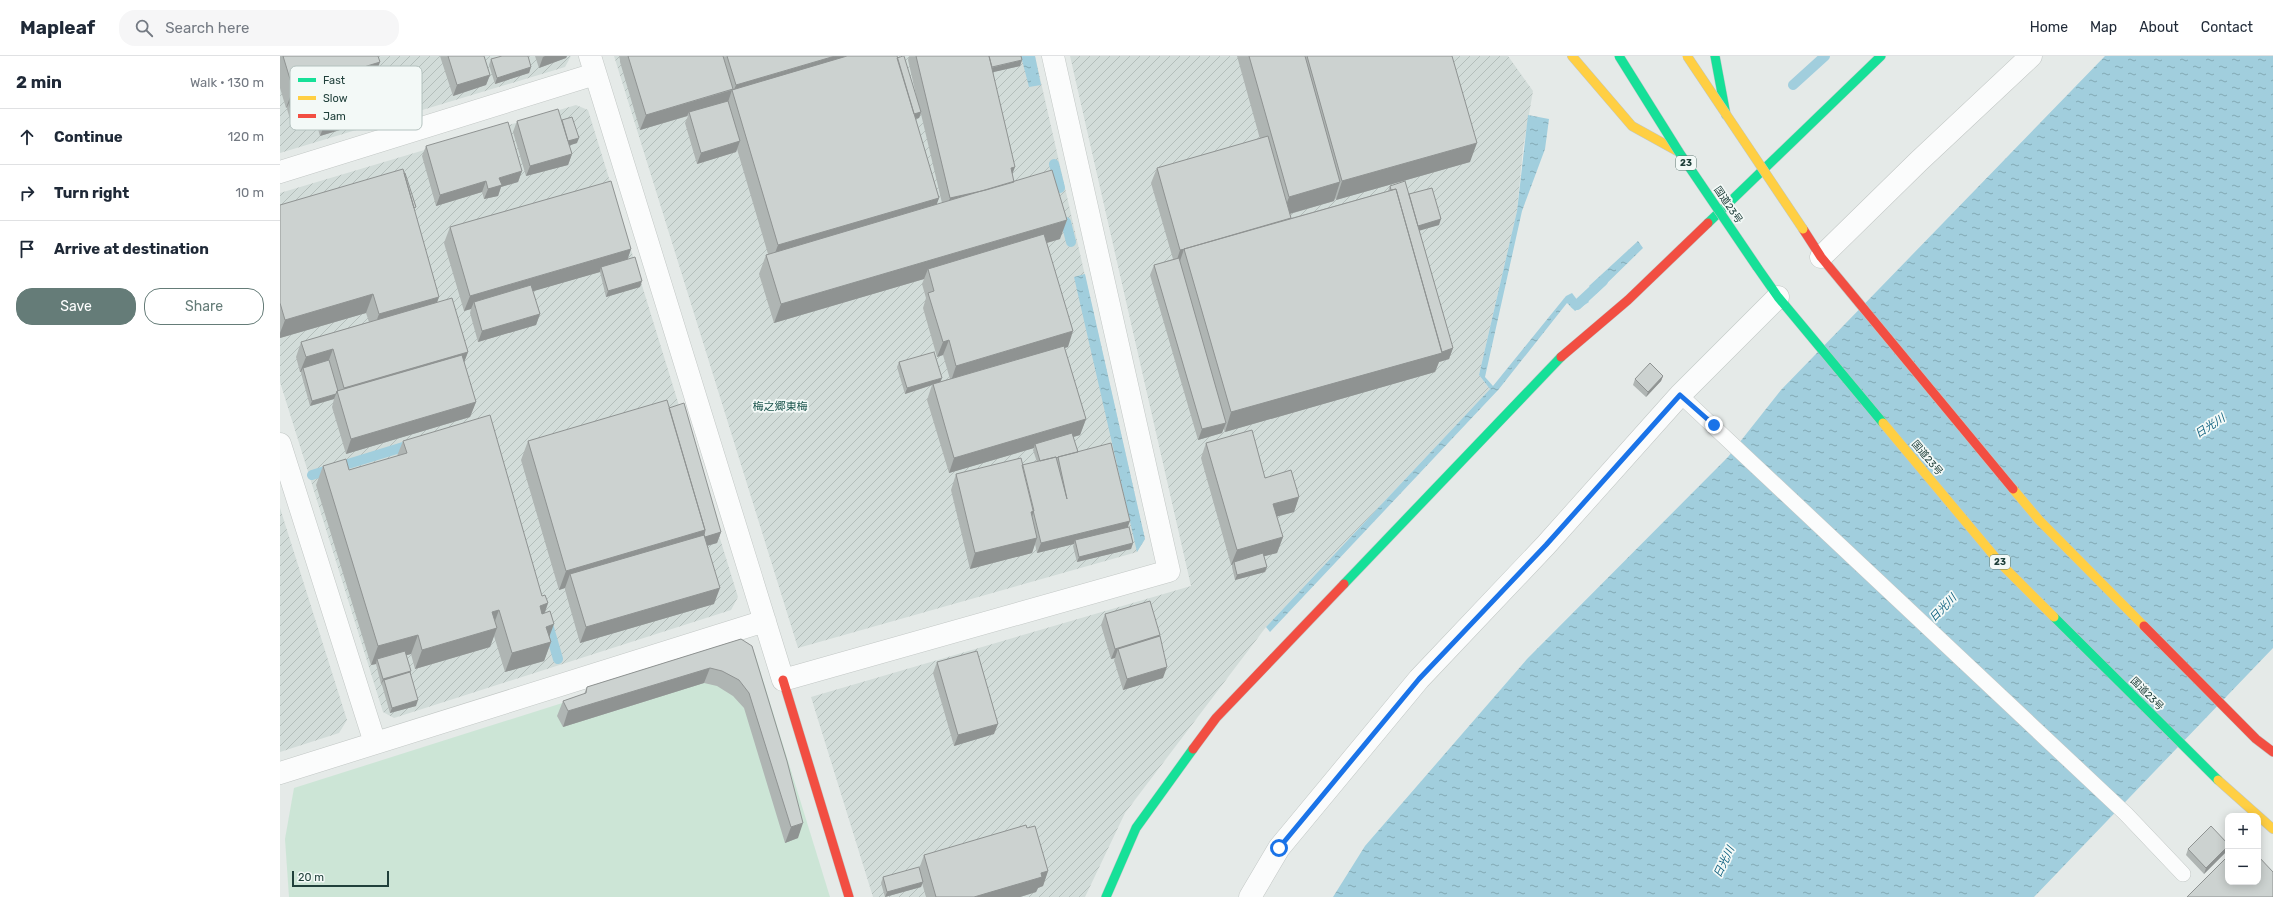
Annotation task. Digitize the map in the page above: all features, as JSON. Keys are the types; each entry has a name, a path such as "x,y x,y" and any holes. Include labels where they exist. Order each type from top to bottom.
{"main road":[{"path":"1572,56 1632,126 1679,152"},
{"name":"国道23号","path":"1619,56 1679,152 1778,297 2000,563 2225,787 2273,829"},
{"path":"1687,56 1821,257 1840,278 2039,520 2256,739 2273,752"},
{"path":"1715,56 1726,115"},
{"path":"1106,897 1136,828 1216,718 1563,354 1628,300 1881,56"},
{"path":"783,680 848,897"}],"street":[{"path":"422,123 593,65 783,680 1169,571 1053,56"},
{"path":"1821,257 1919,160 2030,56"},
{"path":"280,172 403,130"},
{"path":"1250,897 1279,848 1419,679 1546,545 1680,395 1778,297"},
{"path":"280,444 375,743"},
{"path":"280,773 765,621"}],"lane":[{"path":"1680,395 1714,425 2126,814 2183,874"}],"shaded area":[{"path":"280,56 571,56 565,67 422,110 422,66 290,66 290,130 356,130 280,153"},
{"path":"614,56 1035,56 1145,539 1137,552 798,648"},
{"path":"1070,56 1508,56 1533,91 1523,149 1517,211 1479,375 1490,389 1266,627 1125,813 1085,897 873,897 811,697 1191,586"},
{"path":"576,105 588,110 738,597 731,610 394,718 383,712 280,382 280,193"},
{"path":"280,508 347,720 339,733 280,752"}],"green space":[{"path":"739,647 755,654 830,897 289,897 285,839 294,788"}],"water":[{"path":"1021,56 1035,56 1041,85 1029,87"},
{"name":"日光川","path":"2105,56 2273,56 2273,648 2034,897 1333,897 1365,846 1527,659 1728,457 1781,390"},
{"path":"1528,115 1549,119 1545,149 1522,211 1485,377 1493,386 1566,296 1572,293 1578,301 1583,295 1589,302 1575,311 1567,303 1499,389 1270,632 1266,627 1490,389 1479,375 1517,211"},
{"path":"1638,241 1643,248 1596,294 1589,286"},
{"path":"1085,274 1145,539 1137,552 1074,277"}],"building":[{"path":"283,56 378,56 380,62 367,66 290,66 290,79"},
{"path":"448,56 484,56 490,75 457,85"},
{"path":"502,56 528,56 531,67 497,78 491,59"},
{"path":"628,56 723,56 733,89 646,115"},
{"path":"727,56 835,56 736,85"},
{"path":"847,56 897,56 939,198 778,245 732,90"},
{"path":"904,56 921,112 914,114 897,58"},
{"path":"916,56 989,56 1015,167 1011,168 1014,182 950,198"},
{"path":"989,56 1021,56 1022,60 992,67"},
{"path":"1249,56 1305,56 1340,182 1289,197"},
{"path":"1307,56 1452,56 1477,143 1342,181"},
{"path":"728,101 740,141 701,153 689,112"},
{"path":"558,109 572,154 530,166 517,121"},
{"path":"572,117 579,138 568,141 562,120"},
{"path":"508,122 522,171 499,178 502,185 488,189 486,181 440,195 426,146"},
{"path":"1268,136 1291,218 1180,250 1157,168"},
{"path":"403,169 439,297 379,314 373,294 285,320 280,303 280,205"},
{"path":"1052,170 1067,220 781,304 766,255"},
{"path":"404,173 416,207 414,208"},
{"path":"611,181 631,249 470,296 450,227"},
{"path":"1405,181 1453,348 1442,352 1396,189 1391,190 1390,186"},
{"path":"1432,188 1441,219 1418,226 1409,194"},
{"path":"1396,189 1442,353 1231,412 1184,249"},
{"path":"1044,234 1073,331 956,366 949,340 943,342 928,293 934,291 928,269"},
{"path":"635,257 642,281 608,291 601,267"},
{"path":"1179,258 1226,423 1202,429 1154,265"},
{"path":"531,285 540,314 482,331 474,302"},
{"path":"452,298 468,352 344,388 333,349 306,357 301,342"},
{"path":"1064,346 1086,419 954,458 933,384"},
{"path":"934,352 942,378 907,388 899,362"},
{"path":"462,355 476,402 351,439 337,391"},
{"path":"329,360 338,391 336,394 312,401 303,368"},
{"path":"1650,363 1663,376 1648,392 1635,379"},
{"path":"667,400 705,530 566,571 528,441"},
{"path":"684,403 721,532 705,537 705,530 669,408"},
{"path":"490,415 542,596 545,595 548,603 540,606 542,614 550,611 554,624 546,627 551,642 512,653 499,610 492,612 497,628 422,650 418,635 378,646 323,466 346,459 349,470 407,453 403,441"},
{"path":"1252,430 1265,478 1291,470 1299,497 1273,504 1283,537 1237,550 1206,443"},
{"path":"1072,433 1078,452 1040,461 1035,444"},
{"path":"1111,443 1130,521 1041,543 1022,465 1056,457 1067,499 1058,457"},
{"path":"1021,458 1034,511 1031,512 1037,538 975,553 956,474"},
{"path":"1129,527 1133,543 1079,557 1075,540"},
{"path":"704,535 720,588 586,627 570,574"},
{"path":"1263,553 1267,567 1237,575 1234,562"},
{"path":"1150,601 1160,635 1115,649 1105,614"},
{"path":"1160,636 1167,667 1127,679 1118,649"},
{"path":"741,639 752,646 787,761 803,823 791,827 749,693 739,680 722,671 710,668 568,711 563,701 586,693 587,687"},
{"path":"405,651 411,671 383,679 377,659"},
{"path":"977,651 998,724 958,735 937,662"},
{"path":"410,672 418,700 392,708 384,680"},
{"path":"1026,825 1027,828 1035,826 1048,871 1041,873 1042,877 974,897 936,897 924,855"},
{"path":"2211,826 2225,841 2225,849 2206,868 2188,849"},
{"path":"2225,859 2225,885 2261,885 2261,859 2273,872 2273,897 2187,897"},
{"path":"919,867 923,882 887,892 883,877"}],"waterway":[{"path":"1793,85 1825,56"},
{"path":"1054,164 1060,188"},
{"path":"1066,222 1071,242"},
{"path":"1575,304 1577,305 1603,281"},
{"path":"312,475 413,444"},
{"path":"547,621 558,659"}],"traffic: fast":[{"path":"1619,56 1679,152 1757,267"},
{"path":"1715,56 1726,115"},
{"path":"1708,223 1881,56"},
{"path":"1757,267 1778,297 1883,423"},
{"path":"1344,584 1561,357"},
{"path":"2054,617 2218,780"},
{"path":"1106,897 1136,828 1193,749"}],"traffic: slow":[{"path":"1572,56 1632,126 1679,152"},
{"path":"1687,56 1803,229"},
{"path":"1883,423 2000,563 2054,617"},
{"path":"2013,489 2039,520 2144,626"},
{"path":"2218,780 2273,829"}],"traffic: jam":[{"path":"1561,357 1628,300 1708,223"},
{"path":"1803,229 1821,257 2013,489"},
{"path":"1193,749 1216,718 1344,584"},
{"path":"2144,626 2256,739 2273,752"},
{"path":"783,680 849,897"}],"district":[{"name":"梅之郷東梅","path":"780,406"}],"route":[{"path":"1279,848 1419,679 1546,545 1680,395 1714,425"}]}
